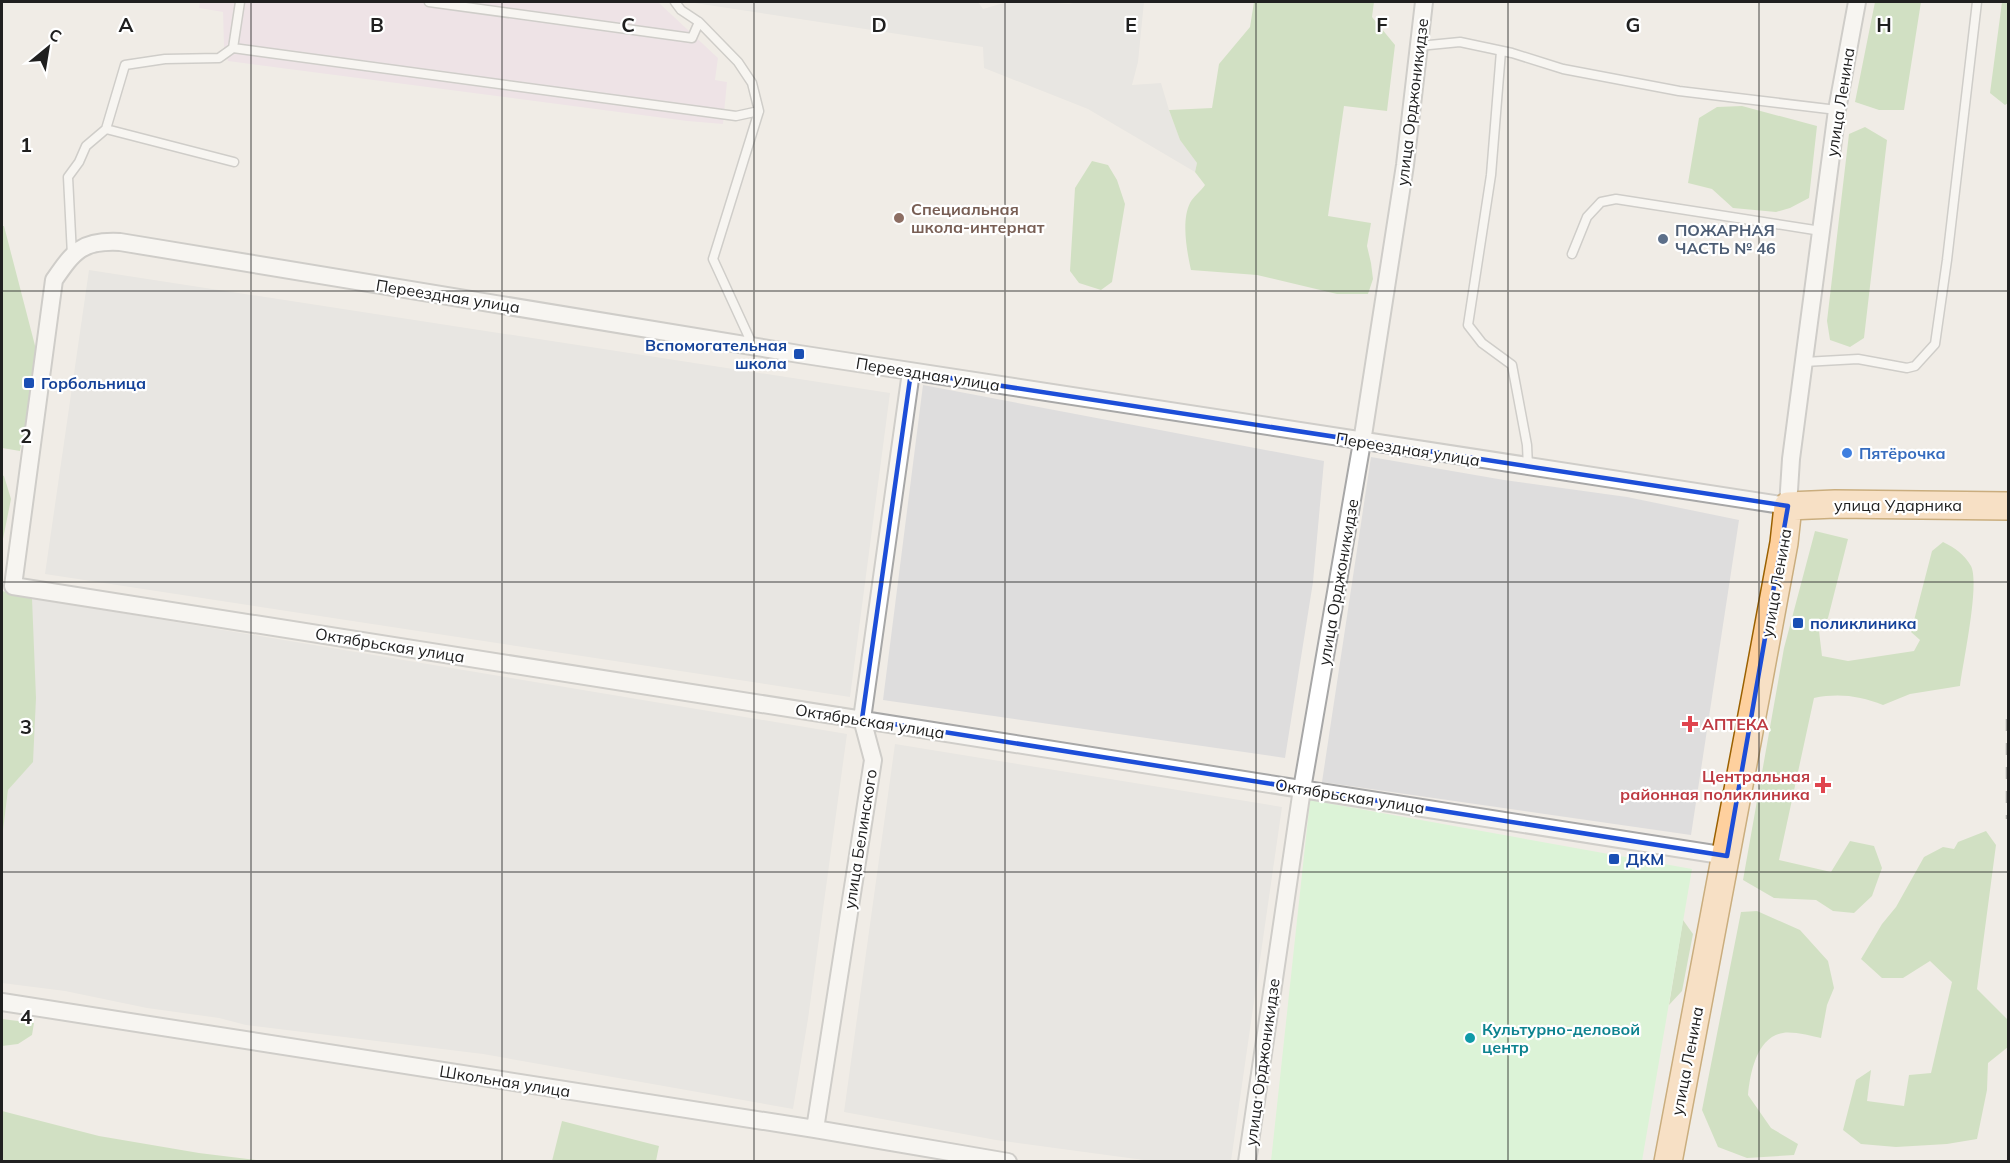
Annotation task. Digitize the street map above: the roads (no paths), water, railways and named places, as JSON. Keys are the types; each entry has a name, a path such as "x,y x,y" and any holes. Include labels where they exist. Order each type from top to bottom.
{"main road":[{"name":"улица Ударника","path":"1788,506 1835,504 2008,506"},
{"name":"улица Ленина","path":"1668,1161 1784,543 1788,506"}],"street":[{"name":"улица Орджоникидзе","path":"1247,1161 1302,789 1362,442 1405,165 1424,2"},
{"name":"улица Ленина","path":"1788,506 1791,459 1837,110 1857,2"},
{"name":"Переездная улица","path":"72,255 92,244 120,243 911,372 1788,506"},
{"name":"Октябрьская улица","path":"72,255 54,280 13,586 1726,856"},
{"name":"улица Белинского","path":"815,1129 873,760 862,719 911,372"},
{"name":"Школьная улица","path":"2,1002 1008,1161"}],"lane":[{"path":"233,48 240,2"},
{"path":"429,2 692,38 699,22"},
{"path":"675,2 681,10 699,22 738,62 752,83 759,111 713,258 753,346"},
{"path":"1804,362 1858,359 1906,368 1915,366 1935,344 1977,2"},
{"path":"1419,46 1460,42 1563,69 1679,91 1837,110"},
{"path":"72,255 68,177 79,162 86,146 106,129 125,65 165,59 219,58 233,48 736,116 759,111"},
{"path":"1501,51 1491,175 1468,325 1482,343 1512,365 1527,445 1527,467"},
{"path":"106,129 234,162"},
{"path":"1572,254 1587,217 1601,202 1616,199 1821,231"}],"railway":[{"path":"2008,719 2008,819"}],"place":[{"name":"Специальная школа-интернат","path":"899,218"},
{"name":"ПОЖАРНАЯ ЧАСТЬ № 46","path":"1663,239"},
{"name":"Вспомогательная школа","path":"799,354"},
{"name":"Горбольница","path":"29,383"},
{"name":"Пятёрочка","path":"1847,453"},
{"name":"поликлиника","path":"1798,623"},
{"name":"АПТЕКА","path":"1690,724"},
{"name":"Центральная районная поликлиника","path":"1823,785"},
{"name":"ДКМ","path":"1614,859"},
{"name":"Культурно-деловой центр","path":"1470,1038"}]}
